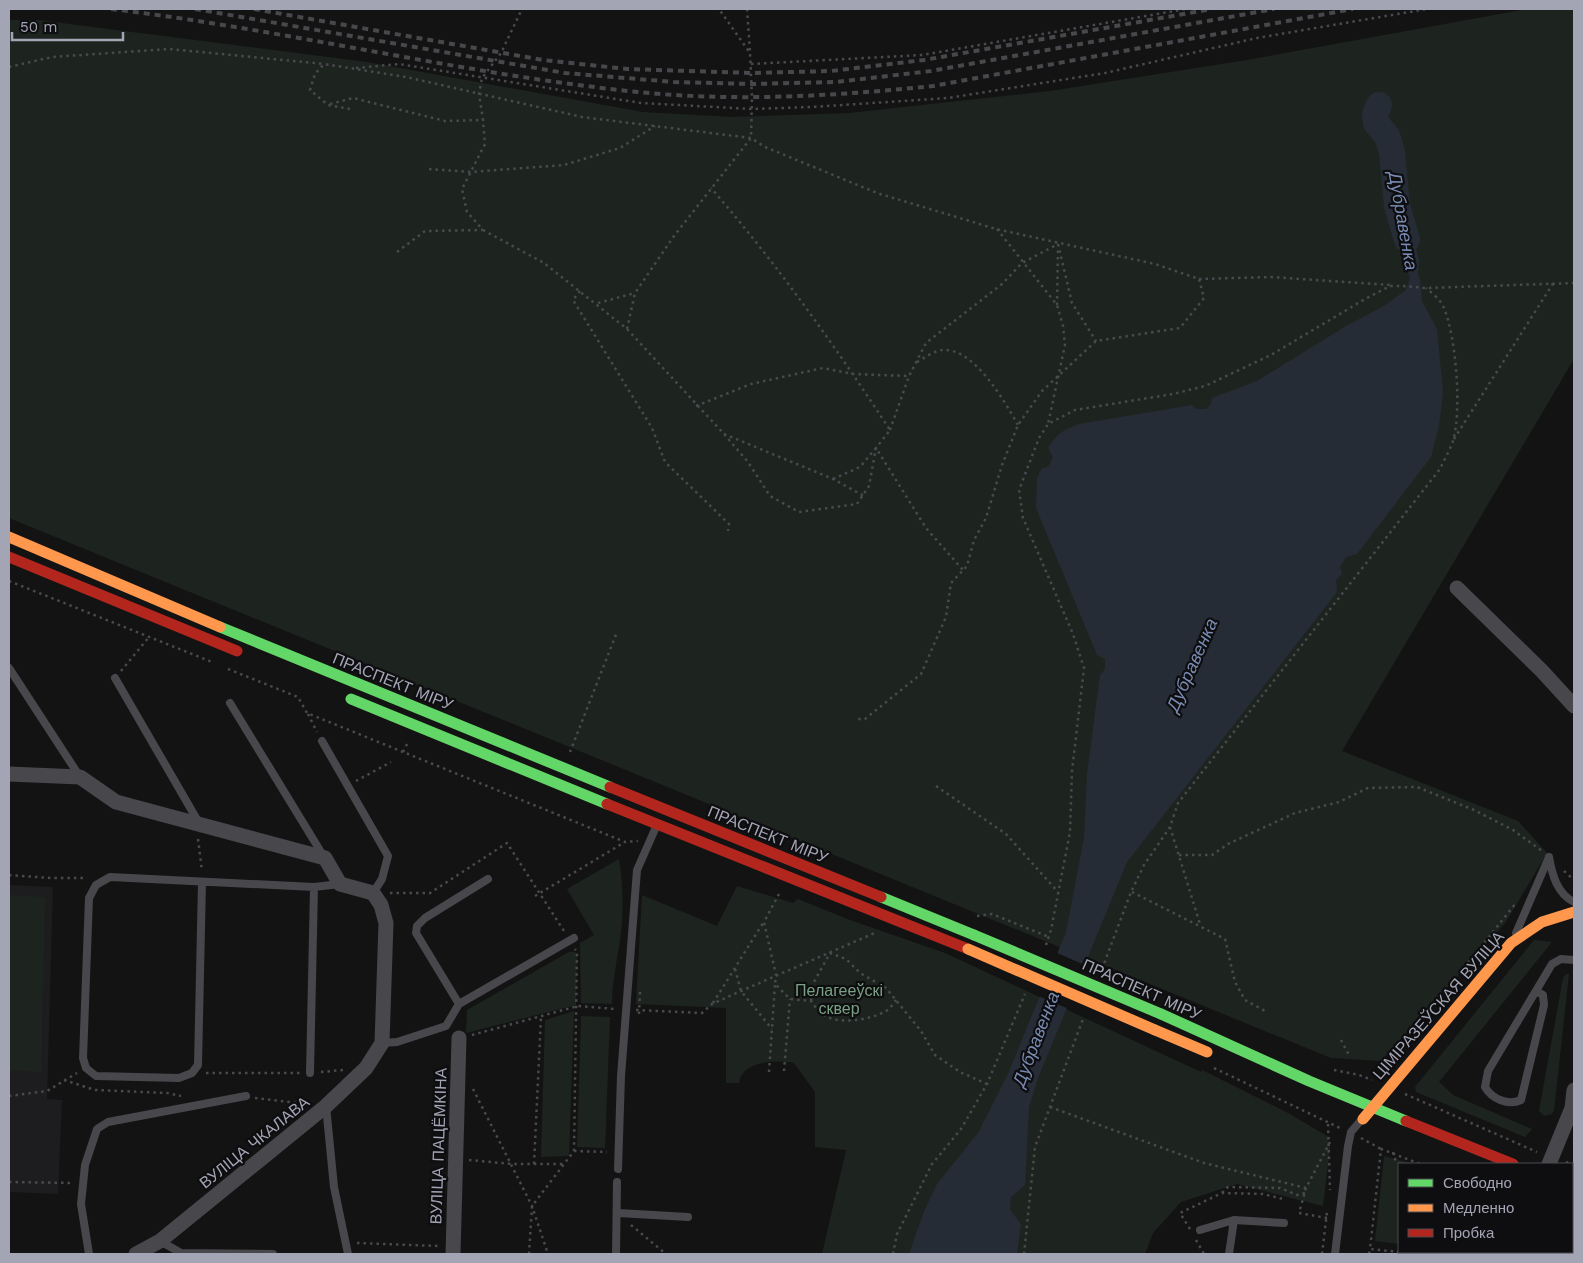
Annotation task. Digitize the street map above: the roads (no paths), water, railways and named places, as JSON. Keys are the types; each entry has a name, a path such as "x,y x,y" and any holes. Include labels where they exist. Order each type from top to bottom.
{"main road":[{"name":"ПРАСПЕКТ МІРУ","path":"9,537 294,658 974,935 1161,1014 1251,1056 1511,1163"},
{"path":"9,556 245,654"},
{"name":"ПРАСПЕКТ МІРУ","path":"344,696 656,825 968,949 1216,1056"},
{"name":"ЦІМІРАЗЕЎСКАЯ ВУЛІЦА","path":"1363,1119 1511,944 1542,922 1574,912"}],"street":[{"path":"1457,588 1541,670 1574,706"},
{"path":"9,774 80,777 116,802 325,858 340,884 373,893 382,905 386,923 382,1043"},
{"name":"ВУЛІЦА ПАЦЁМКІНА","path":"453,1250 459,1038"},
{"name":"ВУЛІЦА ЧКАЛАВА","path":"136,1254 160,1241 326,1106 366,1068 382,1043"},
{"path":"1549,1163 1572,1108 1574,1090"}],"lane":[{"path":"9,668 80,777"},
{"path":"115,678 196,822"},
{"path":"230,703 325,858"},
{"path":"322,741 388,856 382,879 373,893"},
{"path":"618,1169 626,1010 637,870 656,825"},
{"path":"1511,944 1549,856 1553,876 1559,888 1574,902"},
{"path":"202,882 198,1066 192,1073 179,1078 96,1076 86,1068 82,1058 90,898 96,885 110,878 202,882 314,887 340,884"},
{"path":"459,1004 416,933 416,926 424,918 488,879"},
{"path":"310,1073 314,887"},
{"path":"382,1043 397,1042 446,1026 459,1004 574,938"},
{"path":"1536,991 1543,996 1544,1005 1523,1094 1520,1100 1513,1103 1501,1101 1488,1093 1485,1087 1488,1071 1552,964 1561,959 1574,960"},
{"path":"89,1254 81,1204 85,1165 98,1129 108,1122 246,1096"},
{"path":"326,1106 334,1187 348,1254"},
{"path":"1334,1254 1351,1132 1363,1119"},
{"path":"616,1254 617,1182"},
{"path":"618,1213 688,1217"},
{"path":"1200,1230 1234,1220 1284,1223"},
{"path":"1229,1254 1234,1220"},
{"path":"160,1241 181,1253 273,1254"}],"water":[{"path":"1397,206 1402,208 1410,225 1419,259 1418,275 1422,301 1437,329 1443,392 1439,426 1431,457 1357,554 1346,557 1340,567 1342,574 1336,580 1337,592 1127,862 1038,1078 1029,1107 1025,1185 1011,1197 1010,1210 1021,1224 1017,1254 909,1254 923,1214 937,1184 978,1133 1008,1074 1066,932 1084,838 1087,774 1100,675 1105,669 1105,659 1097,655 1036,508 1037,478 1042,468 1048,467 1053,458 1048,447 1061,432 1079,424 1192,405 1196,409 1206,409 1211,404 1212,398 1257,381 1346,326 1384,306 1406,290 1410,278 1404,259"}],"waterway":[{"name":"Дубравенка","path":"1379,105 1375,114 1376,123 1387,136 1392,152 1397,206 1407,240"}],"railway":[{"path":"111,9 243,28 572,84 638,92 712,97 822,95 933,86 1353,9"},
{"path":"195,9 565,73 674,82 752,84 835,82 931,71 1274,9"},
{"path":"254,9 543,60 627,69 751,73 831,71 924,60 1212,9"}],"park label":[{"name":"Пелагееўскі сквер","path":"839,999"}]}
